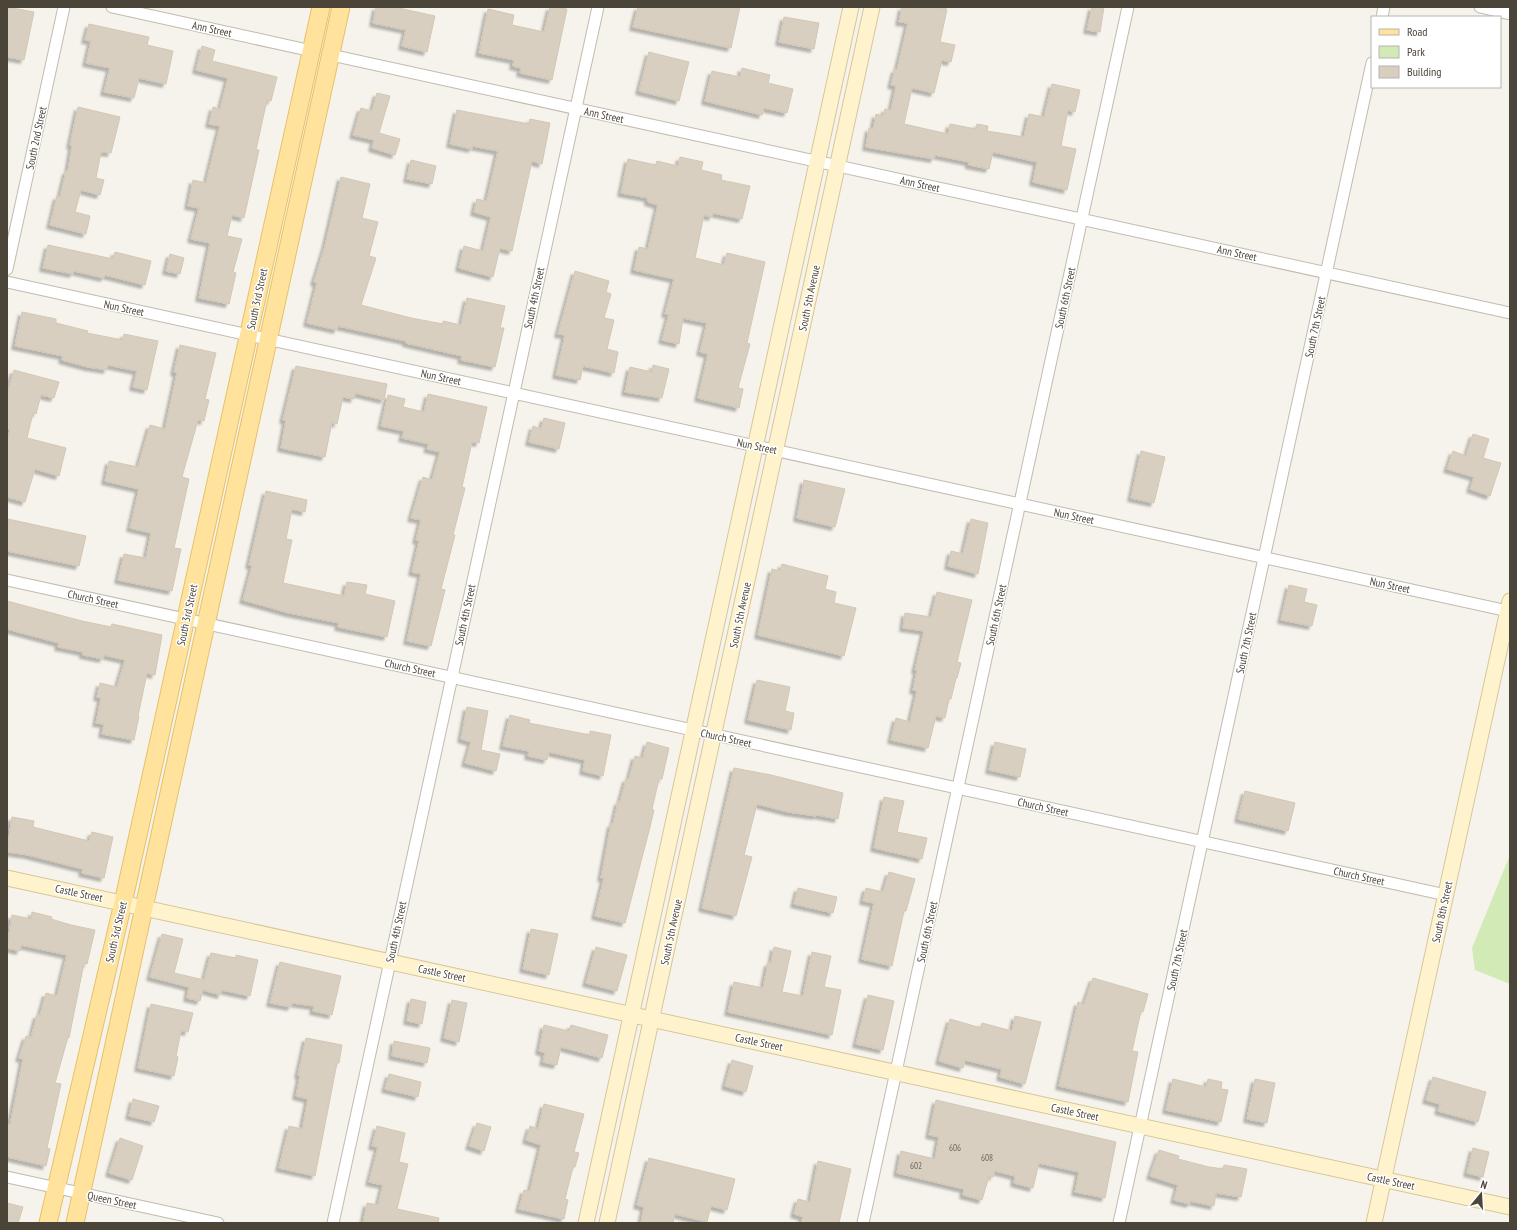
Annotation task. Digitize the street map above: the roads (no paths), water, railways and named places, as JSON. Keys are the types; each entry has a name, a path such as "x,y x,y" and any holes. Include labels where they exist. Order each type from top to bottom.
{"main road":[{"name":"South 3rd Street","path":"48,1223 123,903 321,7"},
{"name":"South 3rd Street","path":"75,1223 341,7"}],"street":[{"name":"South 2nd Street","path":"7,269 64,7"},
{"name":"Ann Street","path":"112,7 312,51"},
{"name":"South 4th Street","path":"333,1223 598,7"},
{"name":"South 5th Avenue","path":"586,1223 851,7"},
{"name":"South 5th Avenue","path":"607,1223 872,7"},
{"name":"South 6th Street","path":"863,1223 1128,7"},
{"path":"1480,7 1510,14"},
{"name":"Ann Street","path":"331,55 1510,313"},
{"name":"South 7th Street","path":"1119,1223 1371,68"},
{"name":"Nun Street","path":"7,282 1264,557 1509,606"},
{"name":"Church Street","path":"7,580 1446,895"},
{"name":"South 8th Street","path":"1374,1223 1509,606"},
{"name":"Castle Street","path":"7,878 1510,1207"},
{"name":"Queen Street","path":"7,1177 218,1223"}]}
